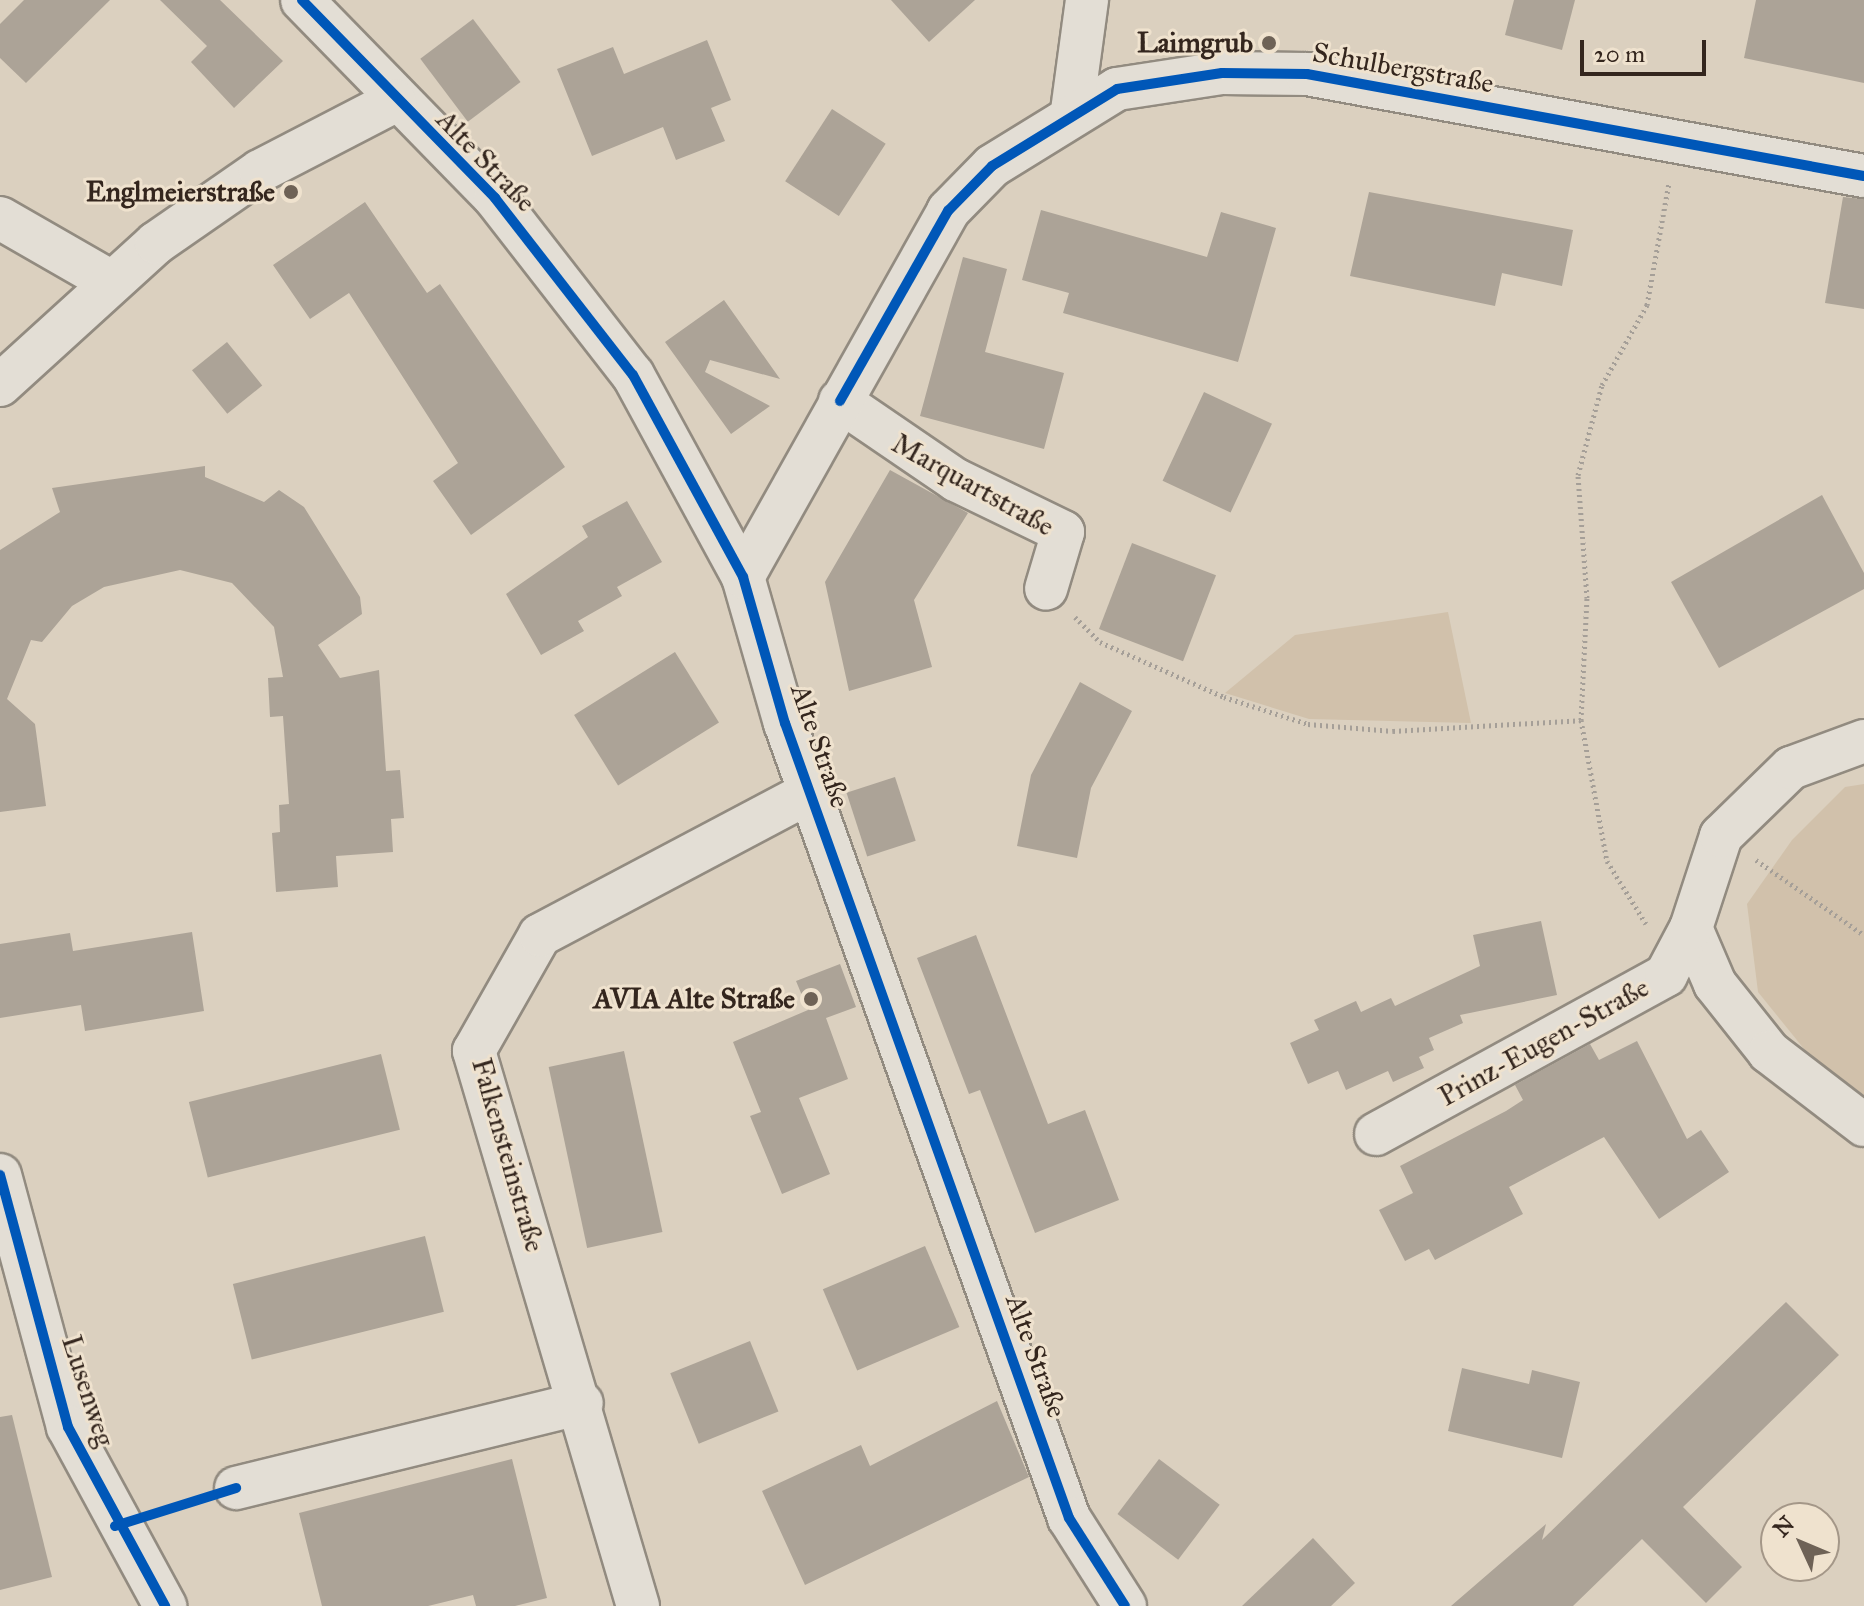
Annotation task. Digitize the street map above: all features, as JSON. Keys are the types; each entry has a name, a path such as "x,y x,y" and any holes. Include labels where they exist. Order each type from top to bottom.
{"street":[{"name":"Alte Straße","path":"302,0 395,101 495,198 633,375 743,577 810,792 1069,1518 1125,1606"},
{"path":"1072,111 1087,0"},
{"name":"Schulbergstraße","path":"743,577 948,211 992,166 1072,111 1117,89 1162,80 1307,74 1864,176"},
{"path":"0,385 108,280 260,171 395,101"},
{"path":"0,218 108,280"},
{"name":"Marquartstraße","path":"840,401 956,480 1063,532 1046,589"},
{"name":"Prinz-Eugen-Straße","path":"1376,1134 1666,975 1691,928 1721,836 1791,768 1864,741"},
{"name":"Falkensteinstraße","path":"638,1606 582,1403 474,1051 540,935 810,792"},
{"path":"1691,928 1715,984 1769,1052 1864,1125"},
{"name":"Lusenweg","path":"0,1175 68,1427 165,1606"},
{"path":"236,1488 582,1403"}],"path":[{"path":"1678,143 1647,305 1602,385 1578,475 1587,598 1581,720 1607,861 1649,930 1691,928"},
{"path":"1046,589 1100,642 1224,697 1308,724 1393,731 1581,720"},
{"path":"1721,836 1864,935"}],"shaded area":[{"path":"1448,612 1471,723 1309,719 1225,693 1295,635"},
{"path":"1864,784 1864,1095 1809,1055 1758,992 1747,904 1792,840 1845,787"}],"building":[{"path":"24,0 110,0 26,83 0,58 0,24"},
{"path":"160,0 220,0 283,61 234,108 191,62 207,46"},
{"path":"891,0 975,0 929,42"},
{"path":"1514,0 1575,0 1562,50 1505,35"},
{"path":"1756,0 1864,0 1864,83 1744,58"},
{"path":"473,19 521,82 468,122 420,59"},
{"path":"707,40 731,100 711,108 725,141 676,160 663,127 592,156 557,69 613,47 624,74"},
{"path":"832,109 886,144 839,216 785,181"},
{"path":"1369,192 1573,230 1562,286 1502,273 1495,306 1350,276"},
{"path":"1843,197 1864,199 1864,309 1825,303"},
{"path":"365,202 427,293 440,284 565,467 471,535 433,481 458,463 349,293 310,319 273,265"},
{"path":"1041,210 1207,257 1221,212 1276,228 1238,362 1063,313 1069,293 1022,280"},
{"path":"963,257 1007,269 985,352 1064,373 1044,449 920,416"},
{"path":"724,300 780,379 710,360 705,372 770,406 731,434 665,342"},
{"path":"227,342 262,386 227,414 192,370"},
{"path":"1204,392 1272,424 1231,513 1163,481"},
{"path":"205,466 205,477 264,502 279,490 304,507 360,597 362,614 318,645 340,678 379,670 386,771 400,770 404,818 391,819 393,852 336,856 338,887 276,892 272,833 280,832 279,805 289,804 283,716 270,717 268,678 283,677 274,627 232,583 180,570 104,587 72,606 42,642 31,640 7,699 35,724 46,806 0,812 0,550 60,512 52,488"},
{"path":"890,470 968,513 914,600 932,667 849,691 825,582"},
{"path":"1822,495 1864,573 1864,589 1719,668 1671,582"},
{"path":"627,501 662,562 617,587 622,596 578,621 584,631 541,655 506,594 588,537 582,526"},
{"path":"1132,543 1216,575 1183,661 1099,629"},
{"path":"675,652 719,722 618,785 574,715"},
{"path":"1080,682 1132,711 1091,788 1077,858 1017,846 1031,775"},
{"path":"895,777 916,841 867,856 846,793"},
{"path":"1541,921 1557,995 1460,1015 1463,1023 1429,1038 1434,1050 1419,1057 1424,1068 1393,1082 1388,1071 1346,1090 1338,1071 1308,1084 1290,1043 1319,1030 1314,1020 1356,1001 1361,1012 1391,998 1395,1006 1480,966 1473,935"},
{"path":"192,932 204,1011 85,1031 81,1005 0,1018 0,944 70,933 73,951"},
{"path":"976,935 1048,1124 1085,1110 1119,1200 1035,1233 980,1090 969,1094 917,958"},
{"path":"840,964 856,1007 826,1018 848,1079 799,1098 830,1174 782,1194 750,1116 761,1112 733,1042 808,1010 796,981"},
{"path":"1637,1041 1687,1139 1701,1130 1729,1172 1659,1219 1604,1137 1509,1187 1523,1214 1435,1260 1429,1249 1405,1261 1379,1210 1413,1193 1400,1166 1506,1111 1523,1100 1515,1085 1590,1044 1599,1060"},
{"path":"624,1051 662,1232 587,1248 549,1067"},
{"path":"381,1054 400,1130 208,1178 189,1102"},
{"path":"425,1236 444,1312 252,1360 233,1284"},
{"path":"925,1246 959,1327 857,1370 823,1289"},
{"path":"1786,1302 1839,1355 1683,1507 1742,1567 1706,1603 1642,1539 1573,1606 1451,1606 1546,1524 1542,1540"},
{"path":"750,1341 778,1411 699,1444 670,1373"},
{"path":"1462,1368 1529,1384 1532,1370 1580,1382 1562,1458 1448,1431"},
{"path":"997,1401 1029,1477 805,1585 762,1491 861,1445 870,1466"},
{"path":"12,1415 52,1577 0,1590 0,1417"},
{"path":"512,1459 547,1598 515,1606 476,1606 473,1595 428,1606 322,1606 299,1513"},
{"path":"1159,1459 1220,1505 1178,1560 1117,1514"},
{"path":"1313,1538 1355,1583 1331,1606 1242,1606"}],"cycle path":[{"path":"302,0 495,198 633,375 743,577 785,723 1069,1518 1125,1606"},
{"path":"840,401 948,211 992,166 1117,89 1222,73 1307,74 1864,176"},
{"path":"0,1175 68,1427 165,1606"},
{"path":"115,1526 236,1488"}],"place":[{"name":"Laimgrub","path":"1269,43"},
{"name":"Englmeierstraße","path":"291,192"},
{"name":"AVIA Alte Straße","path":"811,999"}]}
